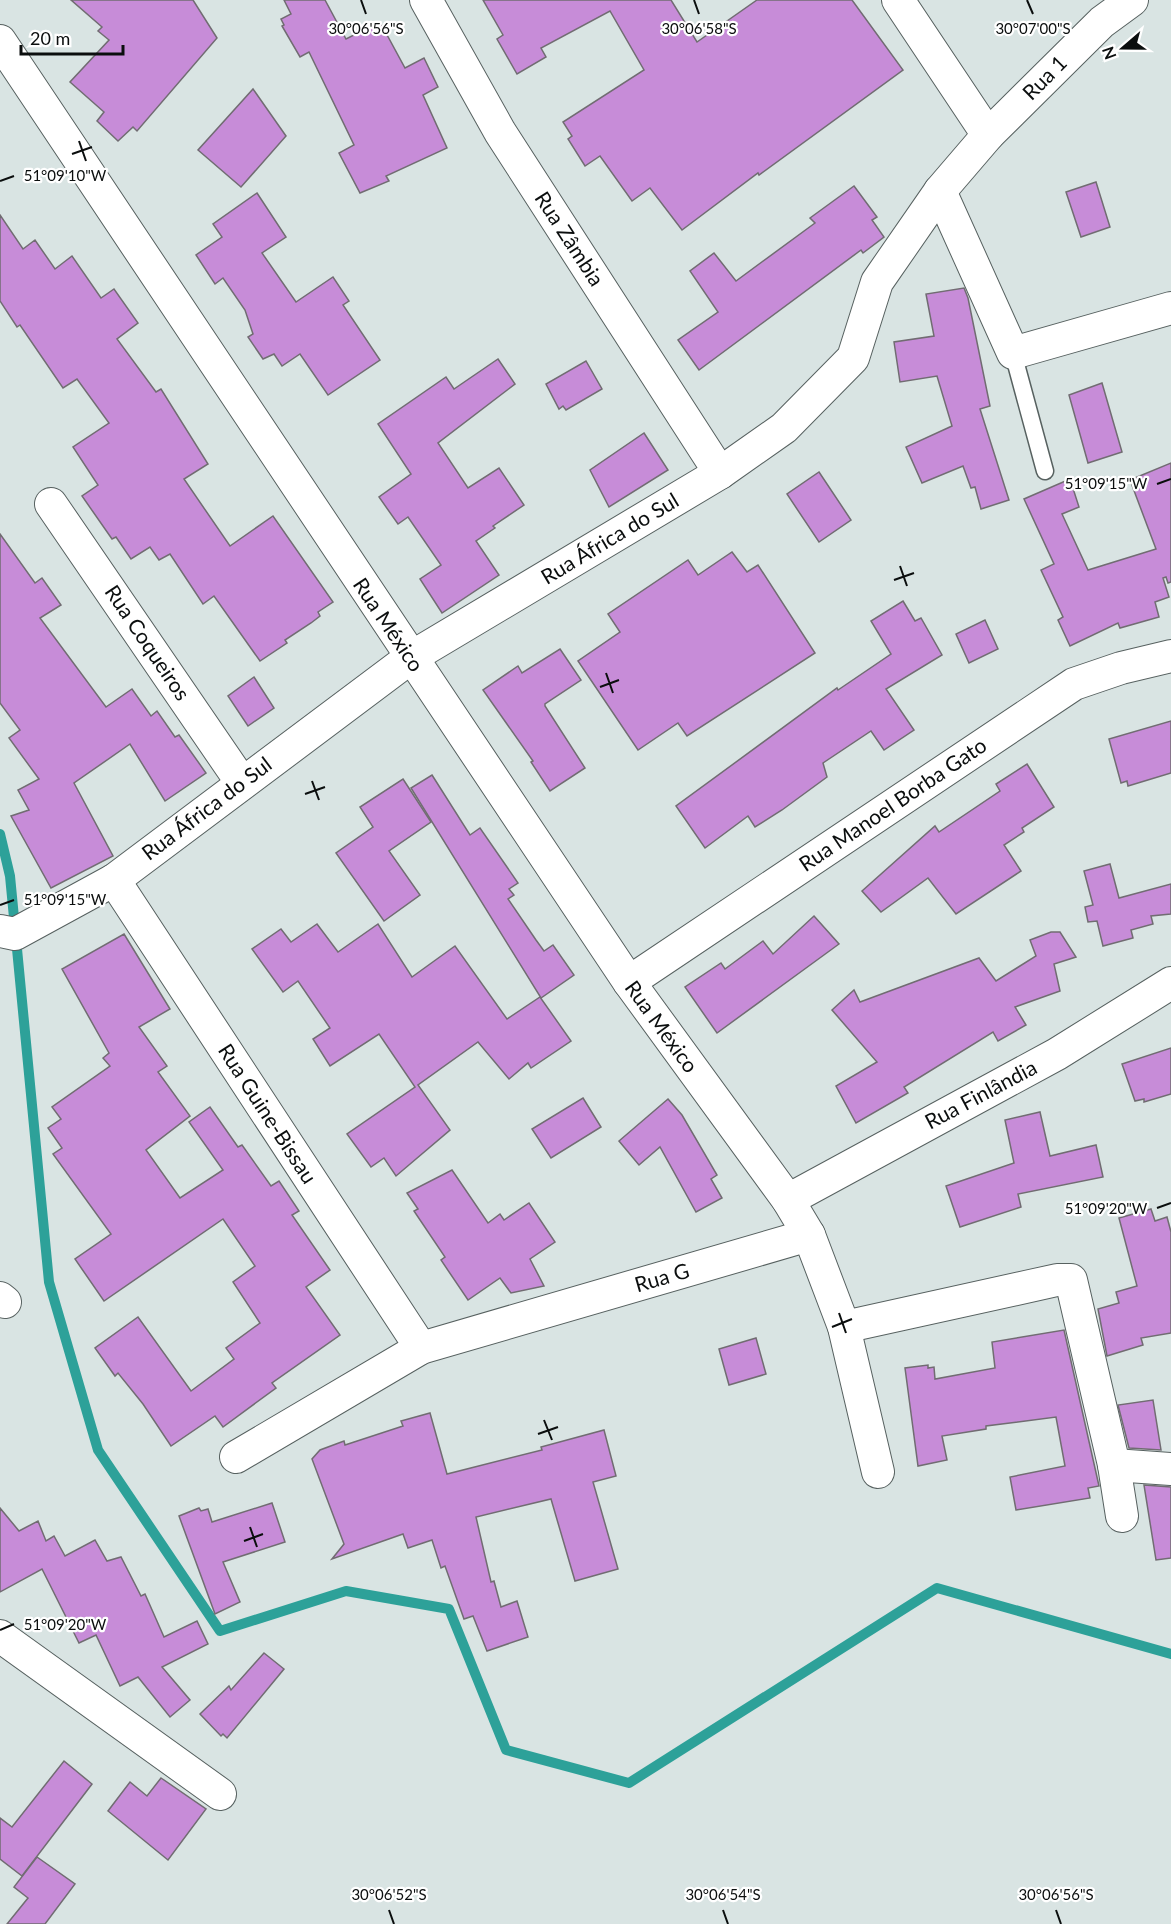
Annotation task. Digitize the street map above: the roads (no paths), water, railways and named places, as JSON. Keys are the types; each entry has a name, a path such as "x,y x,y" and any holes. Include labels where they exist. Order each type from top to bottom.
{"street":[{"name":"Rua Zâmbia","path":"426,0 500,132 720,473"},
{"path":"898,0 988,135"},
{"name":"Rua 1","path":"988,135 1102,22 1132,0"},
{"name":"Rua México","path":"0,41 628,982 788,1200 809,1235"},
{"name":"Rua África do Sul","path":"5,938 114,880 410,658 720,473 784,428 853,357 877,282 940,191 988,135"},
{"path":"940,191 1012,353 1171,308"},
{"name":"Rua Coqueiros","path":"51,504 242,783"},
{"name":"Rua Manoel Borba Gato","path":"628,982 1074,684 1121,668 1171,656"},
{"name":"Rua Guine-Bissau","path":"114,880 421,1348"},
{"name":"Rua Finlândia","path":"788,1200 1057,1054 1171,983"},
{"path":"809,1235 844,1327 878,1472"},
{"name":"Rua G","path":"236,1457 421,1348 809,1235"},
{"path":"844,1327 1057,1280 1071,1280 1114,1465 1122,1516"},
{"path":"1114,1465 1171,1469"},
{"path":"0,1636 220,1794"}],"lane":[{"path":"1012,353 1045,471"}],"waterway":[{"path":"0,834 10,876 49,1282 98,1450 220,1631 346,1591 449,1609 506,1750 629,1783 937,1588 1171,1654"}]}
